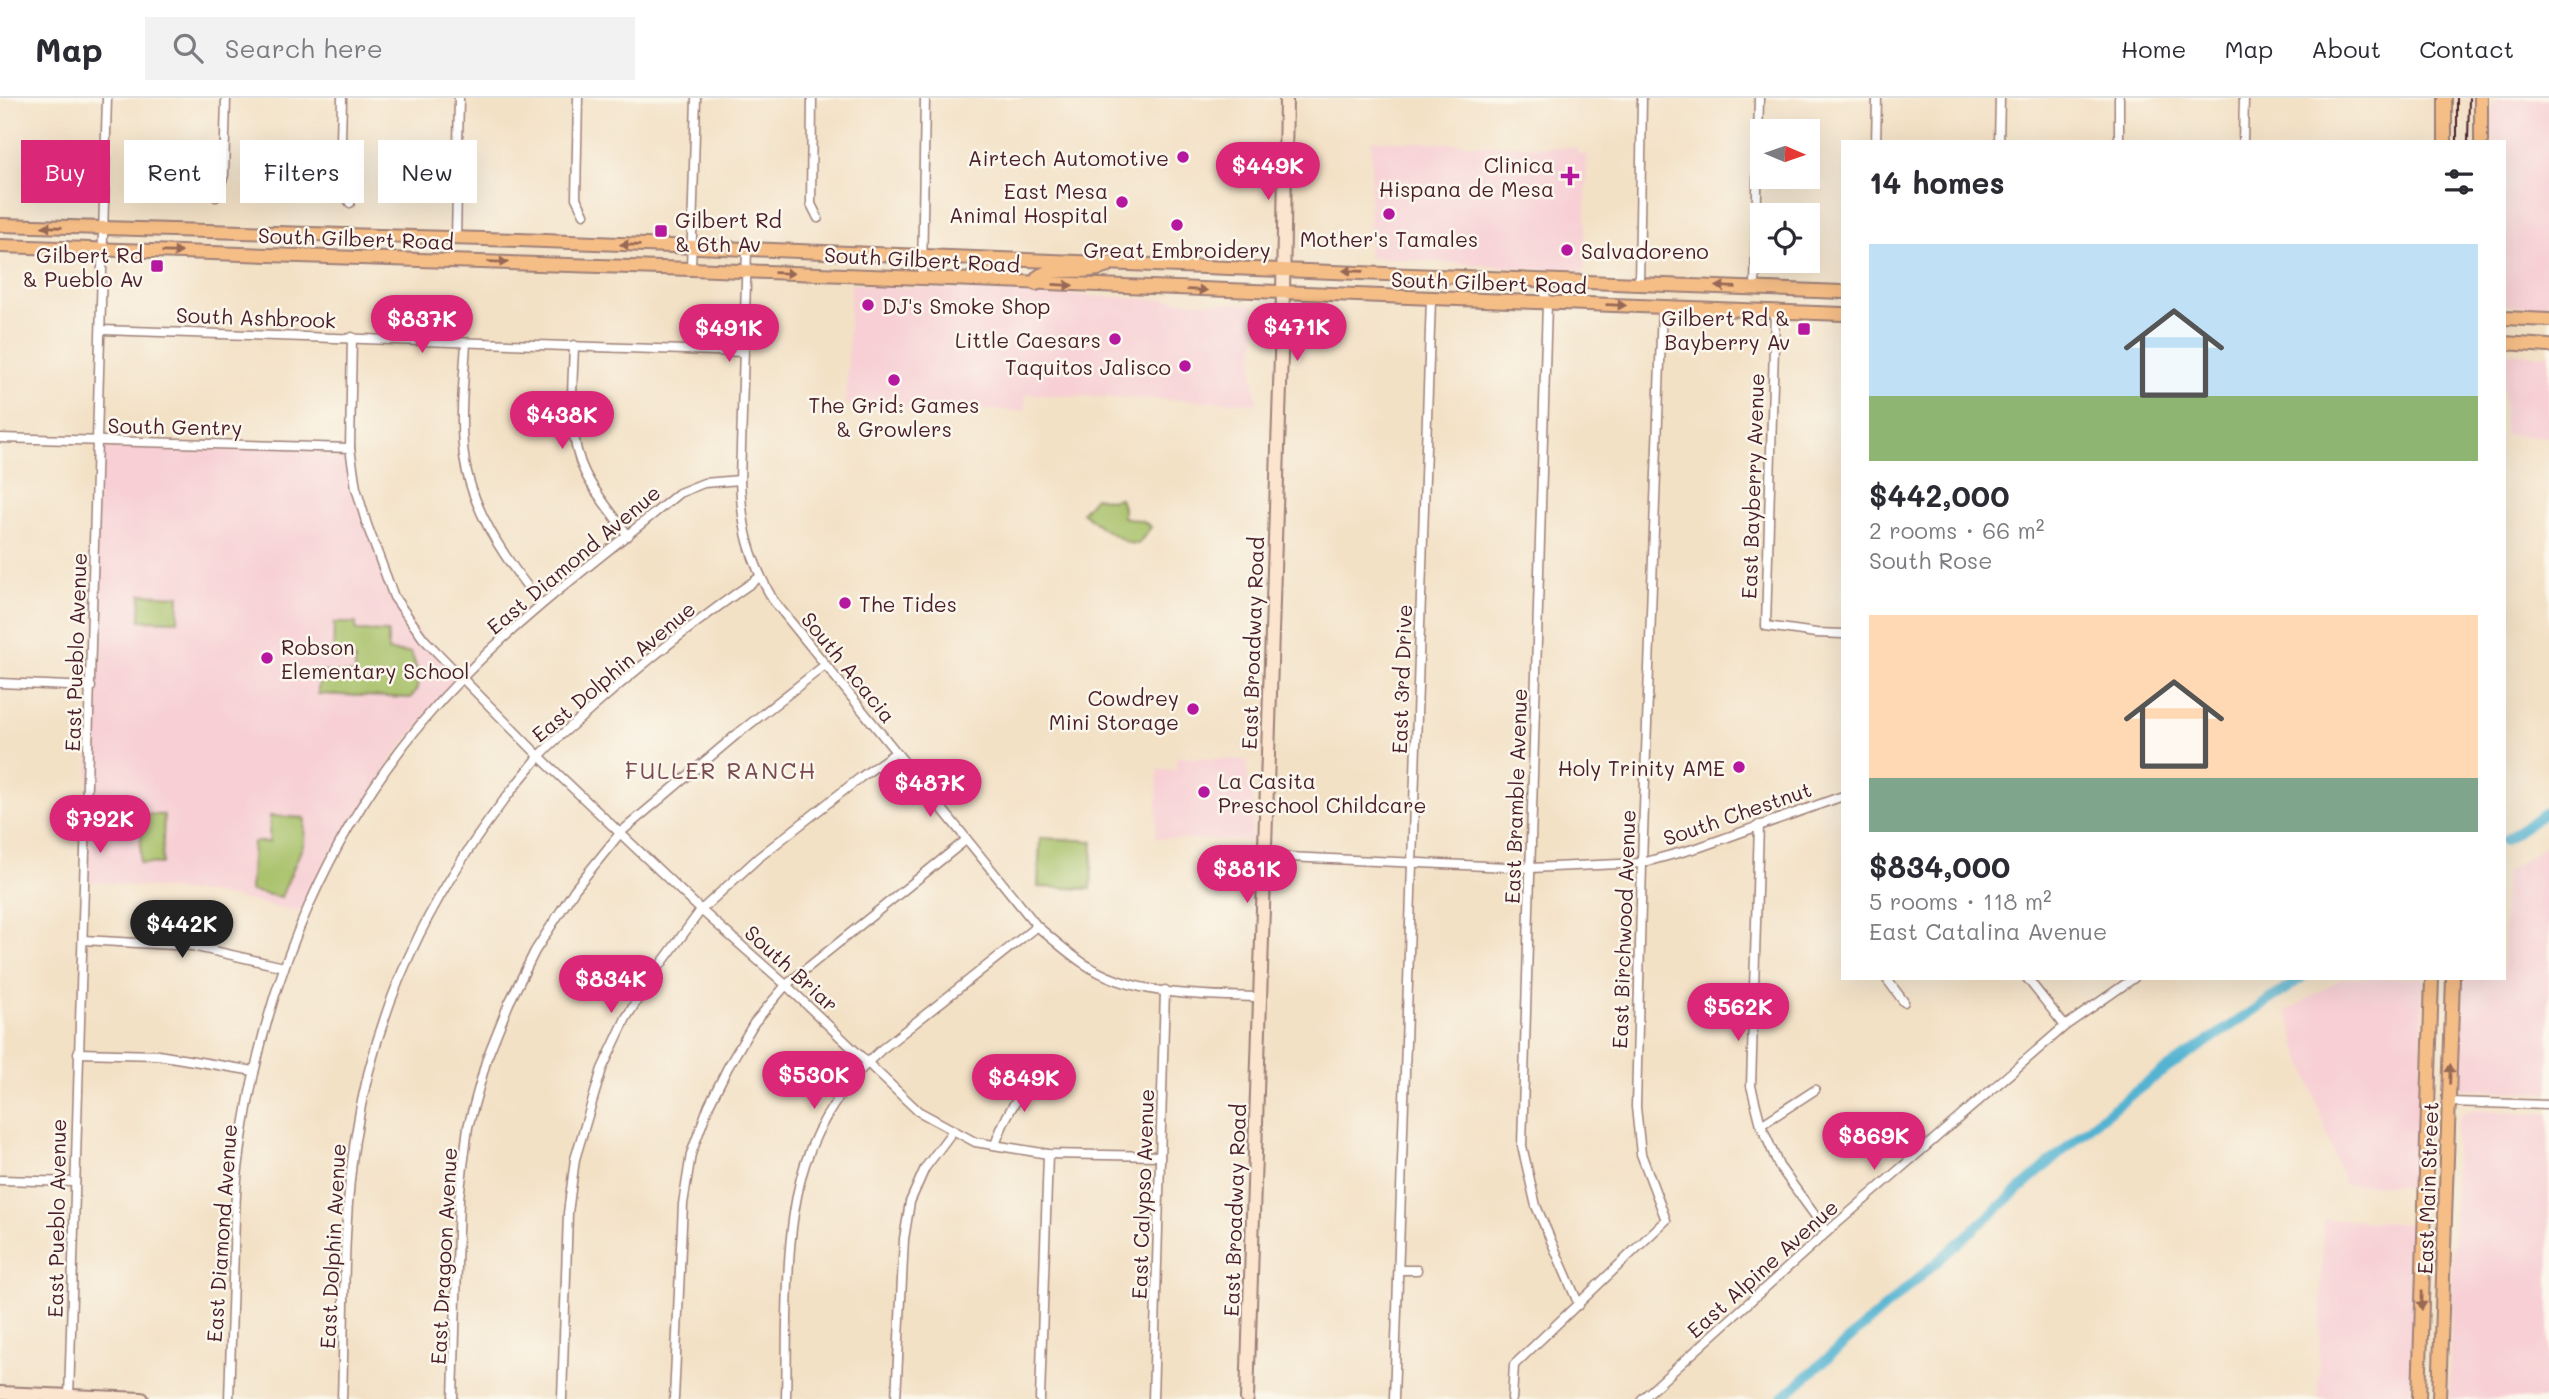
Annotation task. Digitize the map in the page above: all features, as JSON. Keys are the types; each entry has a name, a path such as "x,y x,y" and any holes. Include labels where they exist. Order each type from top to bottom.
{"main road":[{"name":"East Broadway Road","path":"1247,1399 1283,294 1286,98"},
{"path":"2445,98 2445,140"},
{"path":"2480,140 2481,98"},
{"name":"South Gilbert Road","path":"0,225 104,240 691,269 1841,314"},
{"name":"South Gilbert Road","path":"0,246 104,240 456,238 1283,268 1841,292"},
{"path":"961,280 1003,270 1009,260"},
{"path":"1037,284 1038,277 1045,272 1098,271 1114,263"},
{"path":"2506,318 2549,320"},
{"path":"2506,343 2549,346"},
{"name":"East Main Street","path":"2419,1399 2432,980"},
{"name":"East Main Street","path":"2439,1399 2453,980"},
{"path":"2431,1018 2451,1019"},
{"path":"2424,1207 2445,1208"},
{"path":"0,1393 142,1399"}],"street":[{"name":"East Pueblo Avenue","path":"69,1397 107,98"},
{"path":"225,140 226,98"},
{"path":"341,140 342,98"},
{"path":"456,238 459,98"},
{"path":"578,98 576,198 584,214"},
{"path":"691,269 696,98"},
{"path":"812,98 811,204 818,218"},
{"path":"922,278 925,98"},
{"path":"1639,284 1642,98"},
{"path":"1755,288 1759,98"},
{"path":"1876,140 1877,98"},
{"path":"1999,140 2000,98"},
{"path":"2119,98 2119,140"},
{"path":"2243,140 2244,98"},
{"name":"South Acacia","path":"747,249 740,481 744,533 760,577 772,600 1037,926 1074,957 1095,970 1140,987 1260,997"},
{"name":"East Bramble Avenue","path":"1542,279 1547,303 1522,1146 1536,1206 1578,1305"},
{"name":"East 3rd Drive","path":"1394,1399 1431,299"},
{"name":"East Birchwood Avenue","path":"1512,1399 1514,1365 1666,1220 1641,1154 1636,1107 1662,307"},
{"name":"East Bayberry Avenue","path":"1775,312 1766,626 1841,634"},
{"name":"South Ashbrook","path":"102,330 744,352"},
{"name":"South Briar","path":"352,337 350,448 359,500 379,563 394,597 423,638 462,678 539,756 701,910 786,985 918,1111 952,1132 975,1142 1048,1154 1160,1156"},
{"path":"466,343 462,398 463,448 474,494 488,527 508,562 541,604"},
{"path":"574,345 572,412 576,445 585,473 628,536"},
{"name":"South Gentry","path":"0,438 350,448"},
{"name":"East Diamond Avenue","path":"229,1399 237,1172 254,1071 268,1014 284,967 304,913 330,860 395,754 462,678 541,604 679,493 704,483 740,481"},
{"name":"East Dolphin Avenue","path":"342,1399 348,1208 355,1140 366,1077 402,968 449,877 539,756 623,681 719,605 760,577"},
{"name":"East Dragoon Avenue","path":"453,1399 459,1198 468,1127 487,1058 509,1003 535,951 575,889 621,832 736,735 825,665"},
{"path":"0,683 91,687"},
{"path":"562,1399 568,1213 575,1159 602,1069 626,1018 653,975 701,910 758,858 895,753"},
{"name":"South Chestnut","path":"1265,856 1530,868 1642,863 1700,847 1841,797"},
{"path":"1759,825 1751,1086 1761,1125 1779,1166 1828,1232"},
{"path":"674,1399 683,1204 691,1154 709,1105 728,1067 754,1023 786,985 966,840"},
{"path":"786,1399 791,1245 796,1201 805,1162 838,1097 867,1062 1037,926"},
{"path":"83,940 192,946 284,967"},
{"path":"1888,980 1904,1002"},
{"path":"2029,980 2065,1026"},
{"name":"East Alpine Avenue","path":"1642,1399 1828,1232 2065,1026 2131,980"},
{"name":"East Calypso Avenue","path":"1153,1399 1165,990"},
{"path":"78,1053 158,1055 254,1071"},
{"path":"995,1145 1003,1122 1017,1096 1037,1074"},
{"path":"1761,1125 1815,1090"},
{"path":"2449,1102 2549,1105"},
{"path":"896,1399 904,1239 910,1202 925,1168 952,1132"},
{"path":"1040,1399 1048,1154"},
{"path":"0,1180 75,1182"},
{"path":"1399,1269 1417,1270"}],"shaded area":[{"path":"2496,98 2549,98 2549,309 2506,305 2506,140 2492,140 2492,105"},
{"path":"1372,140 1577,148 1578,154 1587,154 1584,273 1368,257"},
{"path":"851,284 1252,304 1259,309 1261,315 1254,348 1253,376 1257,403 1026,394 1025,411 846,405"},
{"path":"2506,353 2549,355 2549,437 2506,435"},
{"name":"Robson Elementary School","path":"99,442 350,448 356,488 394,597 423,638 462,678 395,754 304,913 216,894 85,881"},
{"name":"La Casita Preschool Childcare","path":"1176,757 1247,760 1248,783 1253,801 1251,841 1156,838 1158,769 1176,770"},
{"path":"2549,844 2549,1093 2460,1089 2463,980 2506,980 2506,872"},
{"path":"2340,980 2424,980 2418,1187 2344,1184 2286,1012"},
{"path":"2470,1110 2549,1114 2549,1399 2449,1399 2456,1128 2460,1114"},
{"path":"2323,1219 2416,1224 2411,1399 2318,1399"}],"green space":[{"path":"1095,497 1109,500 1120,498 1123,517 1143,521 1151,527 1138,544 1128,543 1082,512"},
{"path":"141,594 179,596 178,621 140,620"},
{"path":"334,623 356,623 356,631 388,632 388,651 411,653 418,683 410,698 318,694 319,672 355,674 355,660 333,659"},
{"path":"142,814 164,815 162,864 140,863"},
{"path":"270,816 305,818 304,843 281,897 250,891 253,842 269,842"},
{"path":"1040,838 1093,841 1091,889 1038,887"}],"waterway":[{"path":"2506,840 2549,810"},
{"path":"1781,1399 2098,1120 2159,1074 2299,980"}],"tram line":[{"path":"2457,98 2457,140"},
{"path":"2468,140 2469,98"}],"place":[{"name":"Airtech Automotive","path":"1183,157"},
{"name":"Clinica Hispana de Mesa","path":"1570,176"},
{"name":"East Mesa Animal Hospital","path":"1122,202"},
{"name":"Mother's Tamales","path":"1389,214"},
{"name":"Great Embroidery","path":"1177,225"},
{"name":"Gilbert Rd & 6th Av","path":"661,231"},
{"name":"Salvadoreno","path":"1567,250"},
{"name":"Gilbert Rd & Pueblo Av","path":"157,266"},
{"name":"DJ's Smoke Shop","path":"868,305"},
{"name":"Gilbert Rd & Bayberry Av","path":"1804,329"},
{"name":"Little Caesars","path":"1115,339"},
{"name":"Taquitos Jalisco","path":"1185,366"},
{"name":"The Grid: Games & Growlers","path":"894,380"},
{"name":"The Tides","path":"845,603"},
{"name":"Robson Elementary School","path":"267,658"},
{"name":"Cowdrey Mini Storage","path":"1193,709"},
{"name":"Holy Trinity AME","path":"1739,767"},
{"name":"La Casita Preschool Childcare","path":"1204,792"}],"district":[{"name":"FULLER RANCH","path":"721,770"}]}
